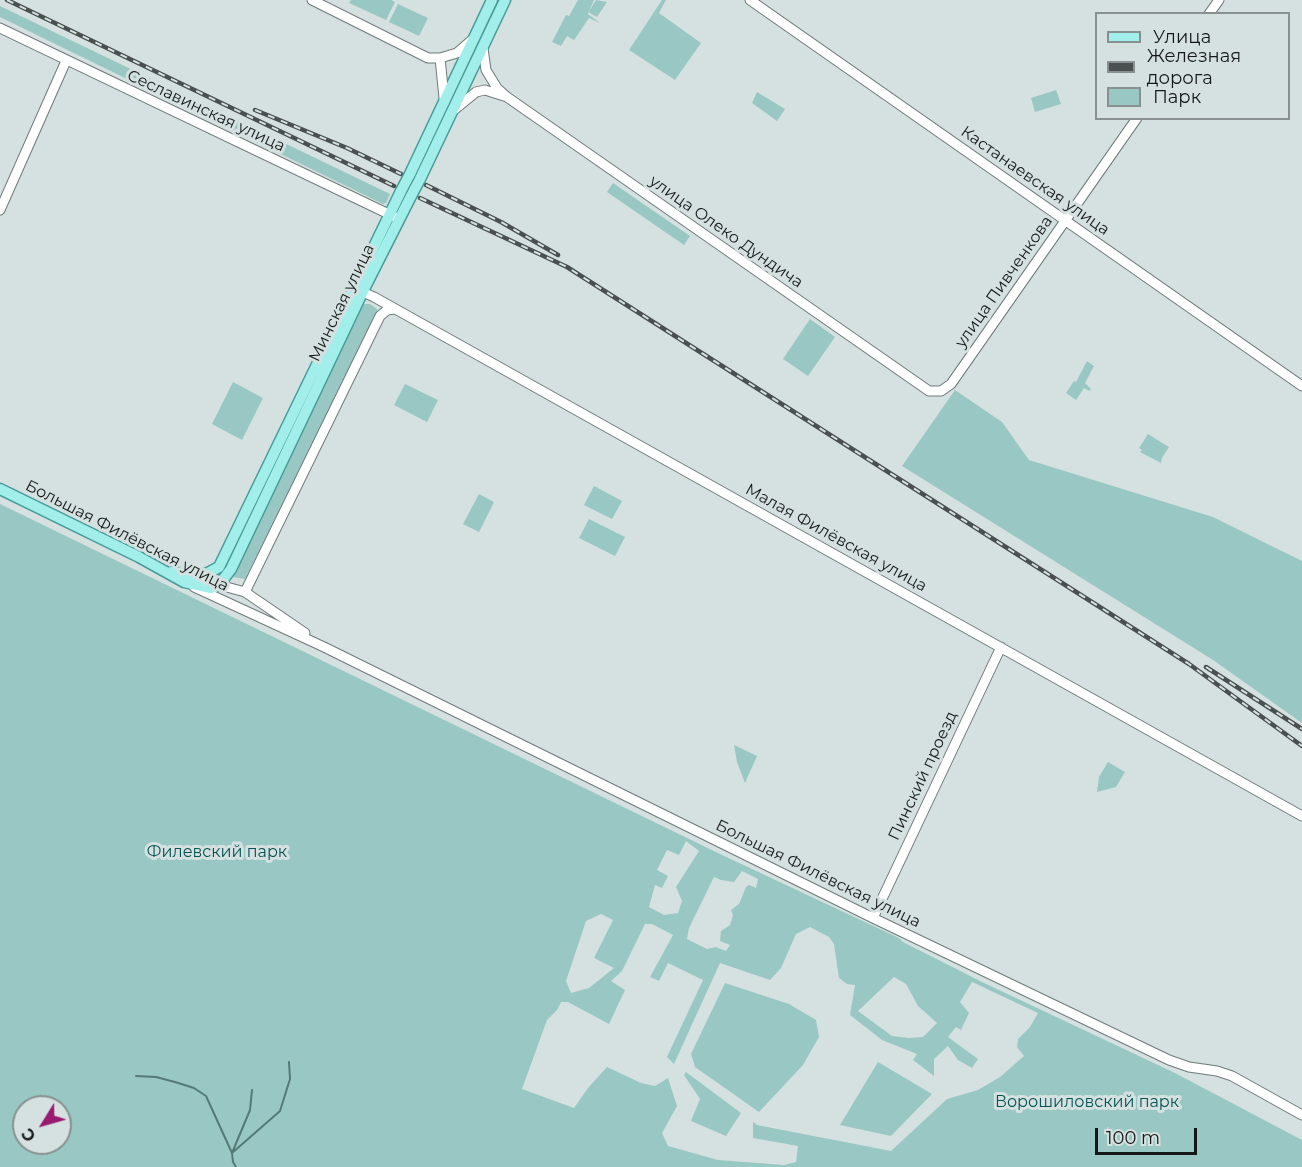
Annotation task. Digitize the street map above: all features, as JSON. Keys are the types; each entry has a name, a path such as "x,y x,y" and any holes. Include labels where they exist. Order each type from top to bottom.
{"main road":[{"name":"Минская улица","path":"415,176 444,98 492,0"},
{"name":"Минская улица","path":"219,567 415,176 451,114 505,0"},
{"name":"Минская улица","path":"219,585 231,569 358,290"},
{"name":"Большая Филёвская улица","path":"0,489 165,570 184,582"},
{"path":"165,570 195,576 219,567"},
{"path":"184,582 209,588 219,585"}],"street":[{"path":"312,0 428,58 440,58 457,53 475,36"},
{"name":"Кастанаевская улица","path":"750,0 1302,386"},
{"name":"Сеславинская улица","path":"0,28 395,217"},
{"name":"улица Олеко Дундича","path":"483,48 486,70 497,88 507,97 929,392"},
{"path":"440,58 444,98"},
{"path":"0,210 66,61"},
{"name":"улица Олеко Дундича","path":"451,114 476,92 485,90 507,97"},
{"name":"улица Пивченкова","path":"929,392 941,391 951,384 1136,120"},
{"name":"Малая Филёвская улица","path":"358,290 396,309 1302,816"},
{"path":"231,569 231,577 241,590 380,316 387,310 396,309"},
{"name":"Большая Филёвская улица","path":"219,567 219,585 224,595 240,609"},
{"name":"Большая Филёвская улица","path":"195,576 241,590 324,647"},
{"name":"Большая Филёвская улица","path":"184,582 324,647 873,918 1173,1062 1232,1076 1302,1115"},
{"name":"Пинский проезд","path":"873,918 1001,647"}],"green space":[{"path":"351,0 391,0 395,2 386,20 349,3"},
{"path":"578,0 594,0 589,11 596,0 607,2 597,17 588,12 600,23 589,18 574,40 567,36 561,46 552,42 566,15 569,16"},
{"path":"662,0 666,0 659,13 701,43 675,80 629,50"},
{"path":"398,4 428,18 419,36 389,22"},
{"path":"0,6 390,194 386,203 383,204 0,17"},
{"path":"1056,90 1061,104 1035,112 1031,98"},
{"path":"757,92 785,109 777,121 752,103"},
{"path":"613,183 690,236 684,245 607,192"},
{"path":"362,304 370,304 377,309 377,315 245,579 233,577"},
{"path":"810,319 835,337 808,376 783,359"},
{"path":"1087,361 1094,366 1085,383 1091,389 1089,391 1084,388 1076,400 1066,393 1074,381 1076,382"},
{"path":"233,382 263,398 242,440 212,424"},
{"path":"405,384 438,400 427,422 394,405"},
{"path":"955,390 1002,422 1029,460 1213,517 1302,561 1302,723 1213,660 902,466"},
{"path":"1148,434 1169,447 1161,463 1140,452 1142,450 1139,448"},
{"path":"594,486 622,501 612,519 584,505"},
{"path":"479,494 494,502 479,532 463,524"},
{"name":"Филевский парк","path":"0,504 720,854 899,938 982,982 1175,1073 1302,1140 1302,1167 0,1167","holes":["686,841 699,851 676,887 682,901 678,913 664,915 649,907 655,885 662,888 668,876 657,870 667,850 679,855","742,871 758,879 756,888 749,885 746,887 739,904 731,910 733,915 730,925 721,931 720,941 730,945 726,951 716,947 707,949 687,939 689,928 714,877 734,882","601,914 613,920 594,958 614,968 589,988 571,993 566,981 586,921","645,924 652,924 673,935 650,977 659,981 668,963 703,980 667,1057 674,1064 720,963 770,980 781,968 796,934 810,927 829,937 834,944 839,978 847,984 855,985 850,1015 882,1040 917,1054 913,1060 934,1076 934,1059 948,1046 958,1060 972,1068 978,1059 948,1037 956,1027 961,1030 969,1013 960,1002 972,982 1038,1013 1030,1027 1018,1039 1017,1047 1024,1056 1000,1077 978,1090 947,1099 891,1151 757,1125 753,1122 753,1138 798,1146 796,1162 784,1165 718,1160 668,1146 662,1133 677,1106 668,1078 655,1086 641,1083 607,1067 574,1108 522,1089 547,1020 561,1002 568,1002 609,1024 625,990 611,981 622,971","894,977 906,984 918,1006 937,1023 923,1037 892,1036 858,1011"]},
{"path":"589,519 625,537 615,556 579,538"},
{"path":"734,745 757,756 745,783 737,762"},
{"path":"1108,762 1125,772 1116,787 1097,792 1099,777"},
{"path":"725,983 789,1004 816,1020 819,1037 803,1065 759,1112 695,1067 691,1054"},
{"path":"878,1062 932,1094 891,1136 840,1125"},
{"path":"686,1072 741,1113 726,1136 691,1121 700,1099 684,1075"}],"waterway":[{"path":"136,1076 156,1077 175,1082 194,1088 206,1096 232,1153 280,1111 290,1079 289,1062"},
{"path":"236,1167 232,1153 250,1110 252,1090"}],"railway":[{"path":"7,0 394,186"},
{"path":"255,110 347,148 401,174"},
{"path":"426,185 501,222 558,255"},
{"path":"420,198 567,267 1189,664 1302,746"},
{"path":"1206,667 1302,729"}],"park label":[{"name":"Ворошиловский парк","path":"1087,1102"}]}
